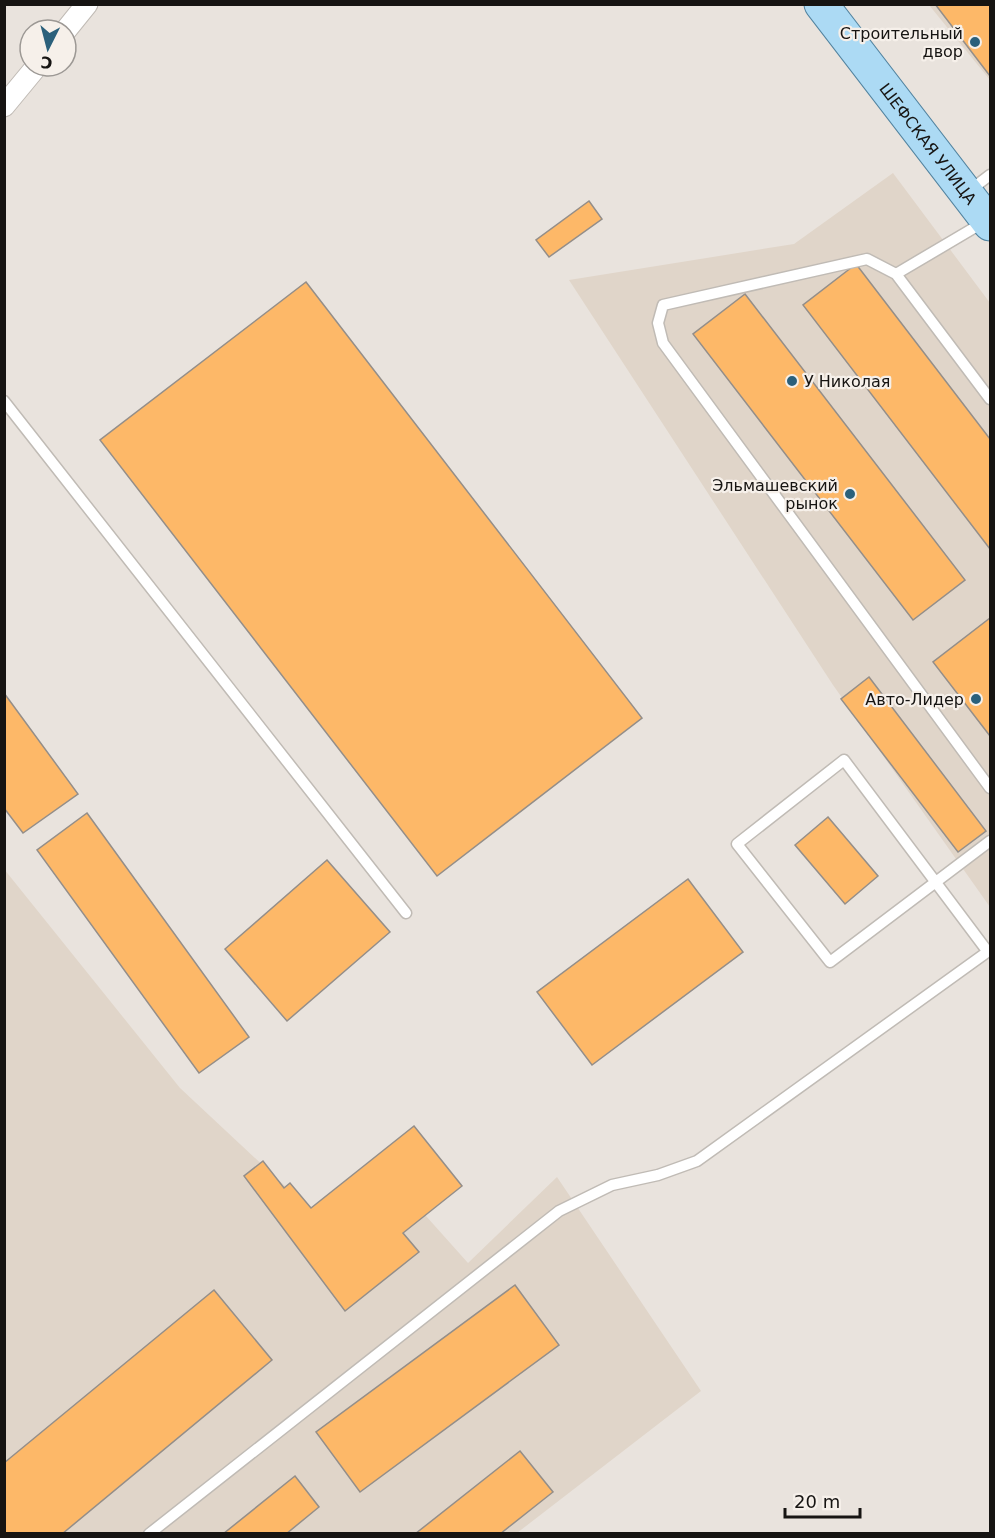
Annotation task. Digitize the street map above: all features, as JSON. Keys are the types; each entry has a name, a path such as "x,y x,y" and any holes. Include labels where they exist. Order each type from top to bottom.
{"main road":[{"name":"ШЕФСКАЯ УЛИЦА","path":"821,4 979,184 989,222"}],"street":[{"path":"76,18 87,4"},
{"path":"4,106 27,78"}],"lane":[{"path":"896,274 989,222"},
{"path":"990,399 896,274 867,259 663,305 658,323 663,343 990,788"},
{"path":"4,401 406,913"},
{"path":"149,1533 559,1211 612,1185 658,1175 697,1161 989,951 937,884 844,760 737,844 830,962 937,884 990,841"}],"shaded area":[{"name":"Строительный двор","path":"929,5 990,5 990,80"},
{"name":"Эльмашевский рынок","path":"893,173 990,303 990,907 833,685 569,280 794,244"},
{"path":"4,869 180,1088 314,1213 384,1169 468,1263 557,1177 701,1391 517,1533 5,1533"}],"building":[{"name":"Строительный двор","path":"935,4 990,4 990,76"},
{"path":"589,201 602,219 549,257 536,240"},
{"path":"856,264 990,439 990,549 803,305"},
{"path":"306,282 642,718 437,876 100,440"},
{"path":"745,294 965,580 913,620 693,334"},
{"name":"Авто-Лидер","path":"990,618 990,736 933,662"},
{"path":"869,677 986,831 958,852 841,699"},
{"path":"4,693 78,794 23,833 4,808"},
{"path":"87,813 249,1037 199,1073 37,850"},
{"path":"828,817 878,876 845,904 795,845"},
{"path":"327,860 390,932 287,1021 225,949"},
{"path":"688,879 743,952 592,1065 537,992"},
{"path":"414,1126 462,1186 403,1233 419,1252 345,1311 244,1176 263,1161 284,1188 290,1183 311,1208"},
{"path":"515,1285 559,1345 360,1492 316,1432"},
{"path":"214,1290 272,1360 62,1534 4,1534 4,1463"},
{"path":"520,1451 553,1492 500,1534 415,1534"},
{"path":"295,1476 319,1507 286,1534 223,1534"}],"place":[{"name":"Строительный двор","path":"975,42"},
{"name":"У Николая","path":"792,381"},
{"name":"Эльмашевский рынок","path":"850,494"},
{"name":"Авто-Лидер","path":"976,699"}]}
